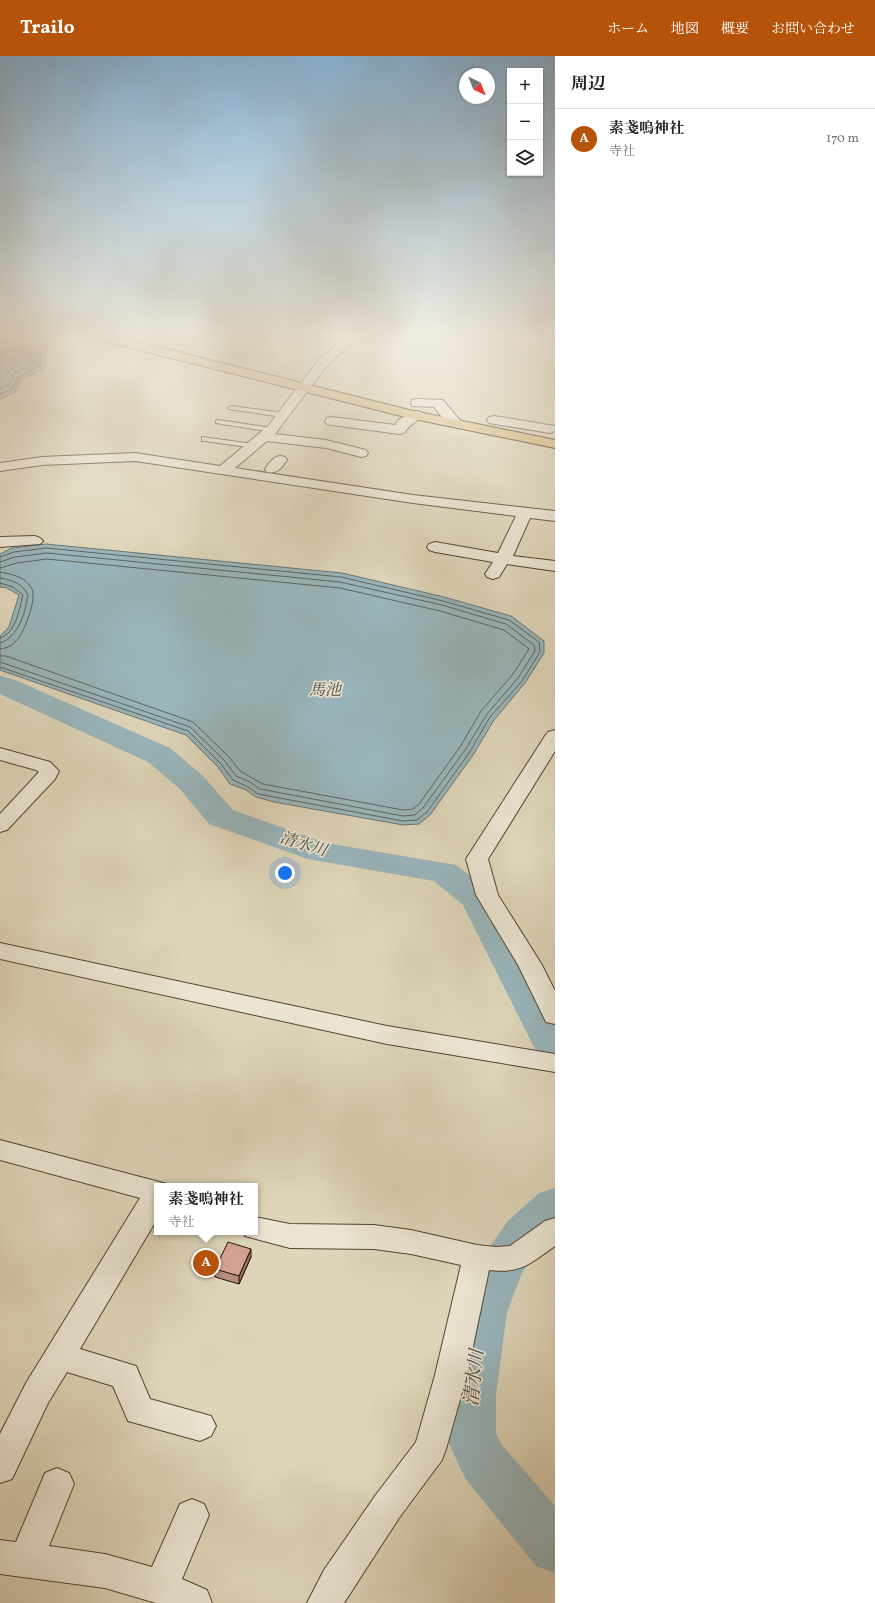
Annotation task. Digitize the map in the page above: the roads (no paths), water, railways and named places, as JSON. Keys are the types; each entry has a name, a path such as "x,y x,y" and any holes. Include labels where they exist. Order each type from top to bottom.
{"main road":[{"path":"412,408 456,424 555,444"}],"street":[{"path":"223,470 268,433 288,408"},
{"path":"332,421 378,430 399,430 403,422 416,409"},
{"path":"484,430 498,416 550,429"},
{"path":"268,433 350,449 360,454"},
{"path":"0,467 42,461 135,457 414,499 555,516"},
{"path":"237,459 270,464"},
{"path":"493,574 503,559 525,512"},
{"path":"0,542 35,541"},
{"path":"435,547 503,559 555,566"},
{"path":"555,736 477,859 487,895 530,965 555,1016"},
{"path":"0,754 43,766 49,771 48,775 0,826"},
{"path":"0,951 387,1035 555,1063"},
{"path":"0,1150 154,1193"},
{"path":"0,1468 37,1394 154,1199"},
{"path":"258,1229 290,1236 374,1237 411,1242 496,1258 549,1235 555,1229"},
{"path":"325,1603 336,1582 387,1507 430,1449 451,1375 496,1258"},
{"path":"60,1356 125,1376 139,1411 200,1426"},
{"path":"57,1484 7,1560 105,1571 161,1587 194,1603"},
{"path":"161,1587 192,1515"}],"lane":[{"path":"232,408 283,415"},
{"path":"218,422 268,433"},
{"path":"205,439 254,446"}],"water":[{"name":"馬池","path":"46,544 342,573 444,597 511,616 544,641 544,653 525,683 494,720 473,755 430,815 419,824 403,825 274,802 256,797 246,790 230,784 218,767 186,735 0,670 0,636 9,627 19,595 7,588 0,587 0,554 12,548"}],"waterway":[{"name":"清水川","path":"0,685 159,755 191,782 221,817 320,852 444,872 478,899 551,1043"},
{"name":"清水川","path":"555,1205 524,1234 502,1265 483,1312 471,1395 470,1435 483,1461 555,1547"}],"place":[{"name":"素戔嗚神社","path":"206,1263"}]}
